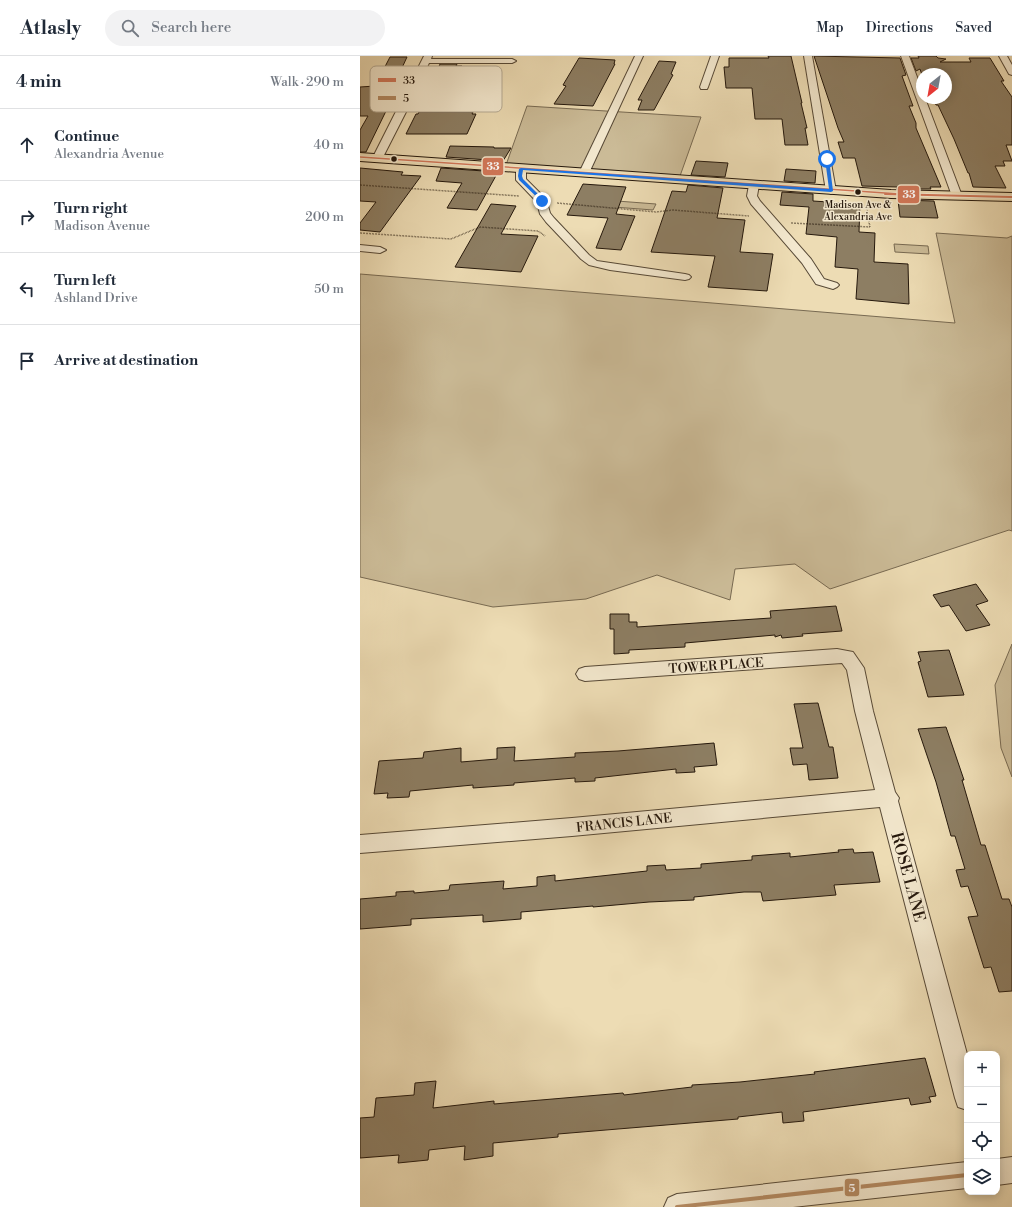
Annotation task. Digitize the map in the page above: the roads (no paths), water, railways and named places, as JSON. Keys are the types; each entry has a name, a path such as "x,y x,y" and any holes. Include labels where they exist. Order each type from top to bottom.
{"main road":[{"path":"360,157 831,191 1012,197"}],"street":[{"path":"584,173 639,56"},
{"path":"808,56 831,181 831,191"},
{"path":"905,56 958,196"},
{"path":"1003,56 1012,72"},
{"path":"427,58 512,60"},
{"path":"704,87 714,58"},
{"path":"377,158 401,112"},
{"path":"521,169 521,180 539,198 546,214 569,241 593,263 684,278"},
{"path":"754,185 752,196 755,202 807,261 820,282 832,285"},
{"path":"360,248 380,250"},
{"name":"TOWER PLACE","path":"585,674 829,656 847,657"},
{"name":"ROSE LANE","path":"847,657 855,668 864,711 889,798 964,1087"},
{"name":"FRANCIS LANE","path":"360,844 572,827 889,798"},
{"path":"1000,1172 1012,1170"},
{"path":"677,1207 964,1175"}],"place":[{"name":"Madison Ave & Alexandria Ave","path":"858,192"}]}
